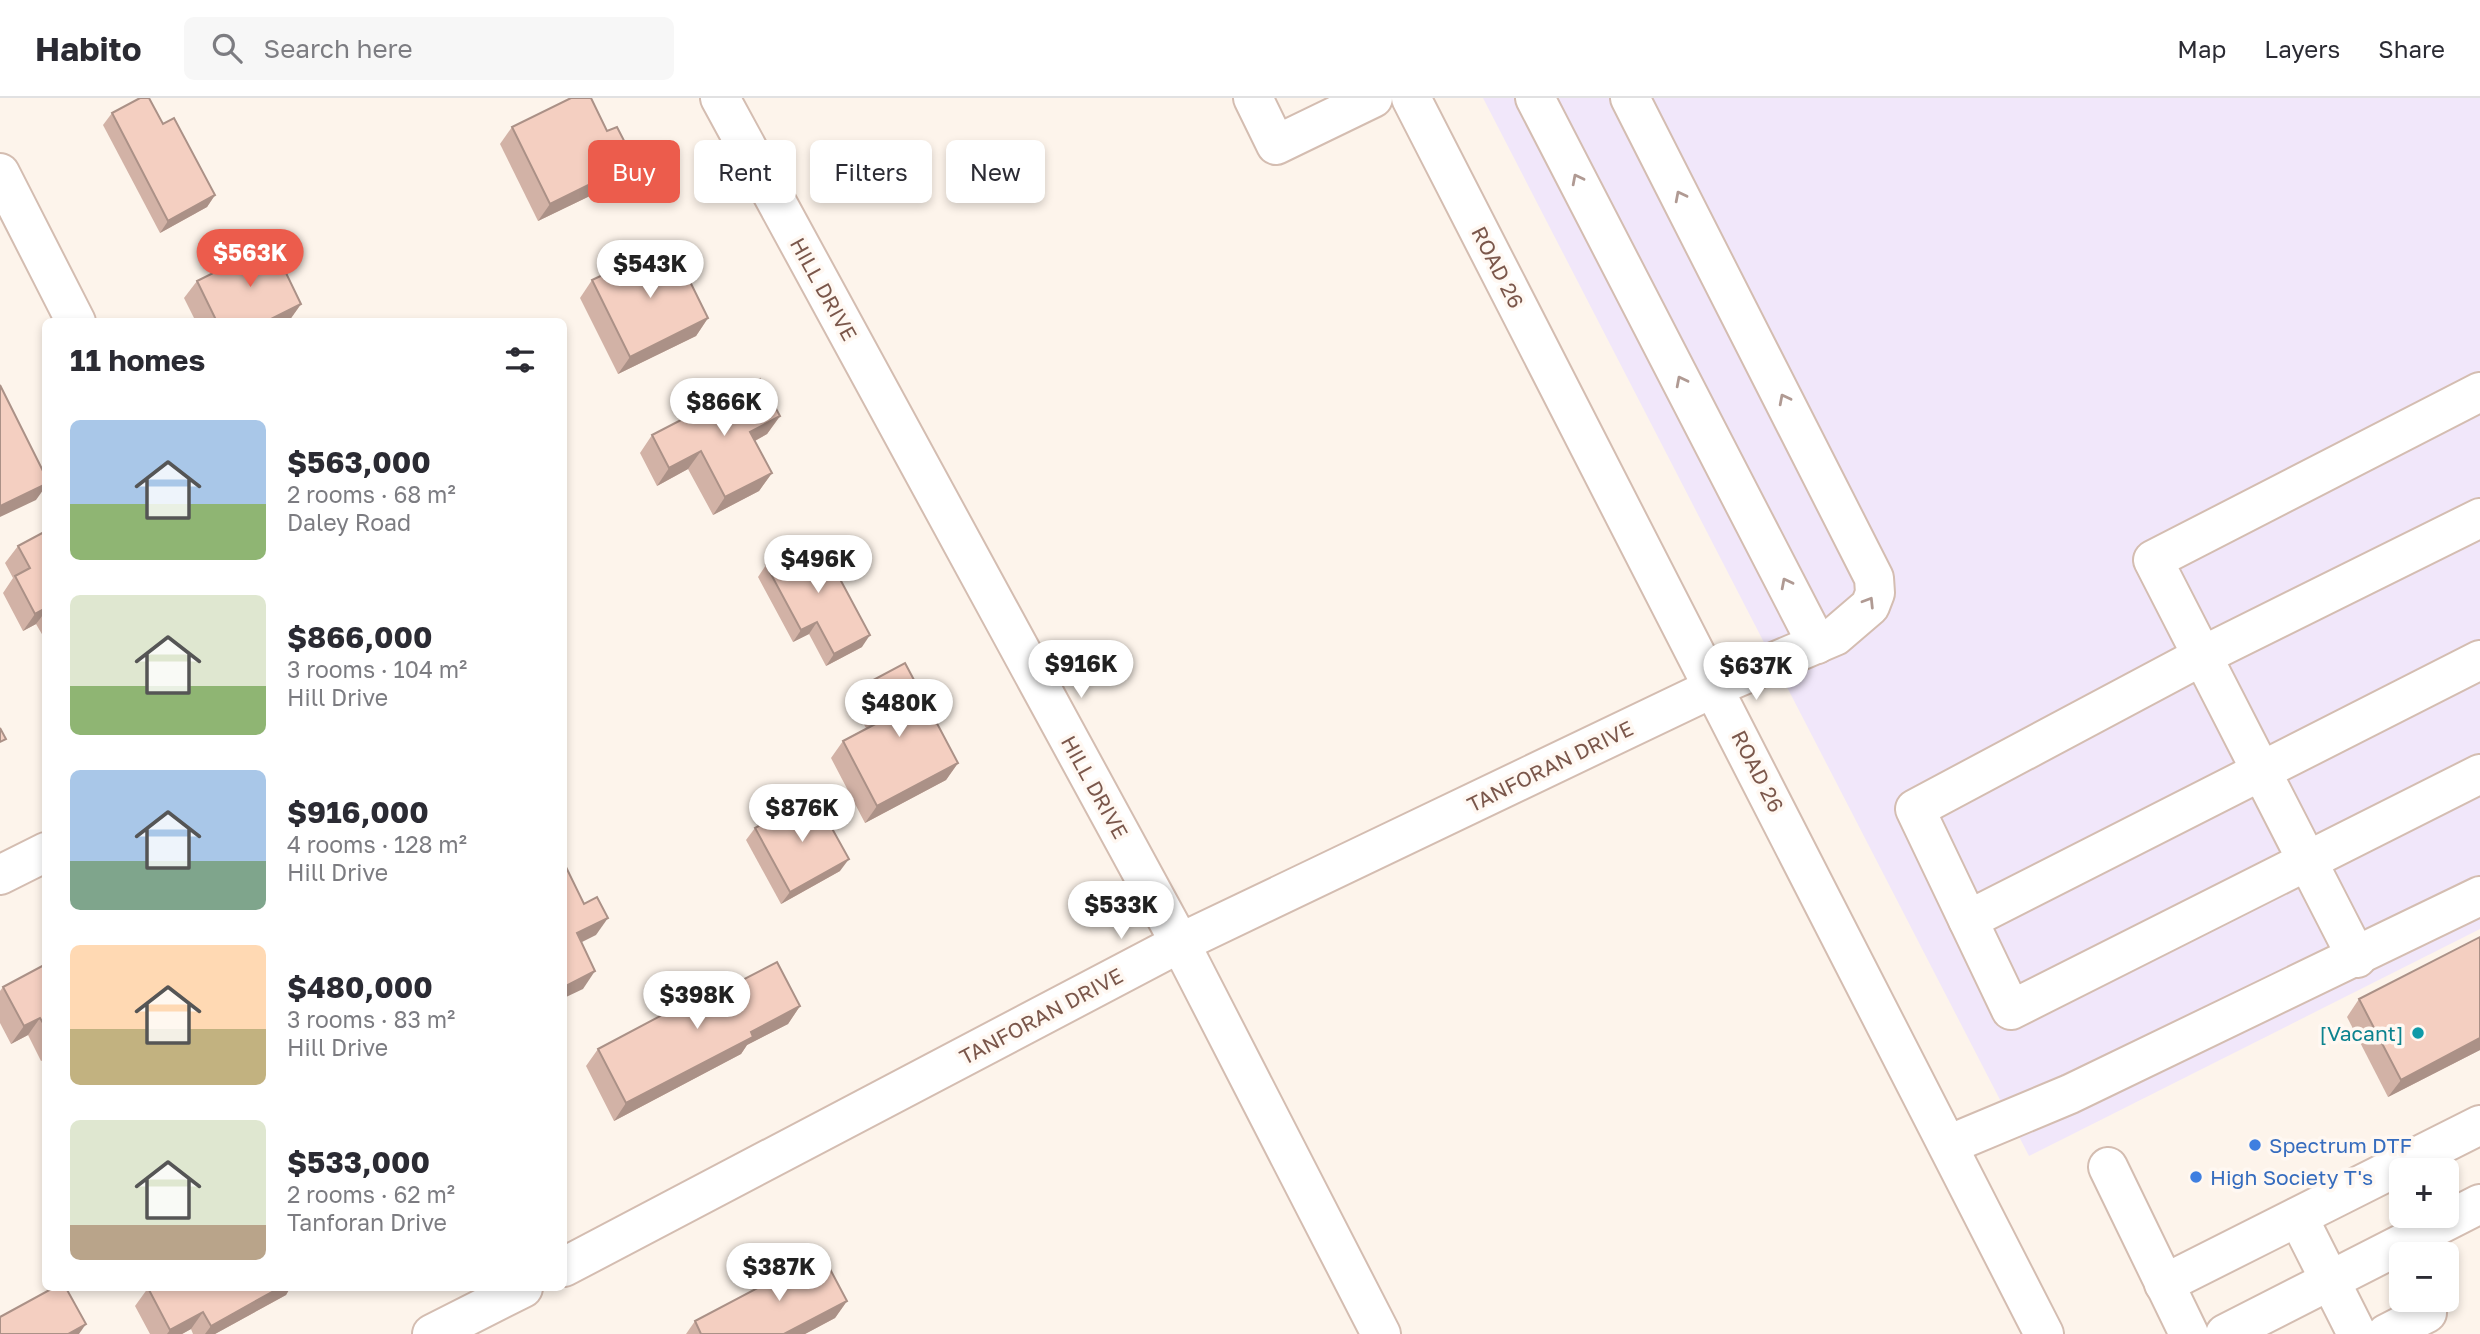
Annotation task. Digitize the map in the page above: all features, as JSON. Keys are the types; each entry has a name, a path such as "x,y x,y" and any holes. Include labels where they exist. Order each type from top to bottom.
{"street":[{"name":"HILL DRIVE","path":"720,98 1180,943 1381,1334"},
{"path":"1253,98 1276,145 1373,98"},
{"name":"ROAD 26","path":"1411,98 2044,1334"},
{"path":"1535,98 1817,644"},
{"name":"TANFORAN DRIVE","path":"567,1265 1180,943 1715,687 1835,636 1870,606 1875,593 1874,578 1630,98"},
{"path":"3,185 74,318"},
{"path":"2357,957 2153,560 2480,392"},
{"path":"2480,518 2202,656 1915,809 2011,1010 2306,859 2480,774"},
{"path":"1968,920 2480,660"},
{"path":"0,876 42,854"},
{"path":"1948,1145 2070,1094 2480,896"},
{"path":"2164,1284 2480,1125"},
{"path":"2108,1167 2189,1334"},
{"path":"2224,1334 2480,1204"},
{"path":"2298,1217 2357,1334"},
{"path":"432,1334 517,1291"},
{"path":"2386,1334 2427,1312"}],"shaded area":[{"path":"1483,98 2480,98 2480,929 2029,1156"}],"building":[{"path":"140,98 149,98 163,124 174,118 215,195 168,221 112,113"},
{"path":"571,98 591,98 607,131 617,127 624,140 588,140 588,185 550,204 512,127"},
{"path":"671,243 708,318 630,357 592,280"},
{"path":"272,244 301,304 273,318 215,318 197,281"},
{"path":"760,379 780,416 750,432 772,473 725,497 701,451 669,468 652,435"},
{"path":"0,385 42,469 42,486 0,506"},
{"path":"42,533 42,610 35,614 15,576 30,568 18,546"},
{"path":"818,538 870,635 834,654 817,622 801,630 766,565"},
{"path":"905,663 958,763 877,806 843,741 883,720 864,685"},
{"path":"0,728 6,739 0,742"},
{"path":"814,796 849,859 790,892 755,828"},
{"path":"567,869 584,904 597,897 608,918 577,933 595,971 567,985"},
{"name":"[Vacant]","path":"2480,937 2480,1038 2401,1080 2359,999"},
{"path":"777,962 800,1006 751,1032 753,1037 626,1103 598,1049 730,979 733,985"},
{"path":"42,966 42,1021 40,1018 24,1026 3,987"},
{"path":"822,1254 847,1301 784,1334 701,1334 695,1321"},
{"path":"48,1291 68,1291 86,1324 68,1334 0,1334 0,1317"},
{"path":"150,1291 274,1291 211,1326 203,1312 170,1330"}],"place":[{"name":"[Vacant]","path":"2418,1033"},
{"name":"Spectrum DTF","path":"2255,1145"},
{"name":"High Society T's","path":"2196,1177"}]}
